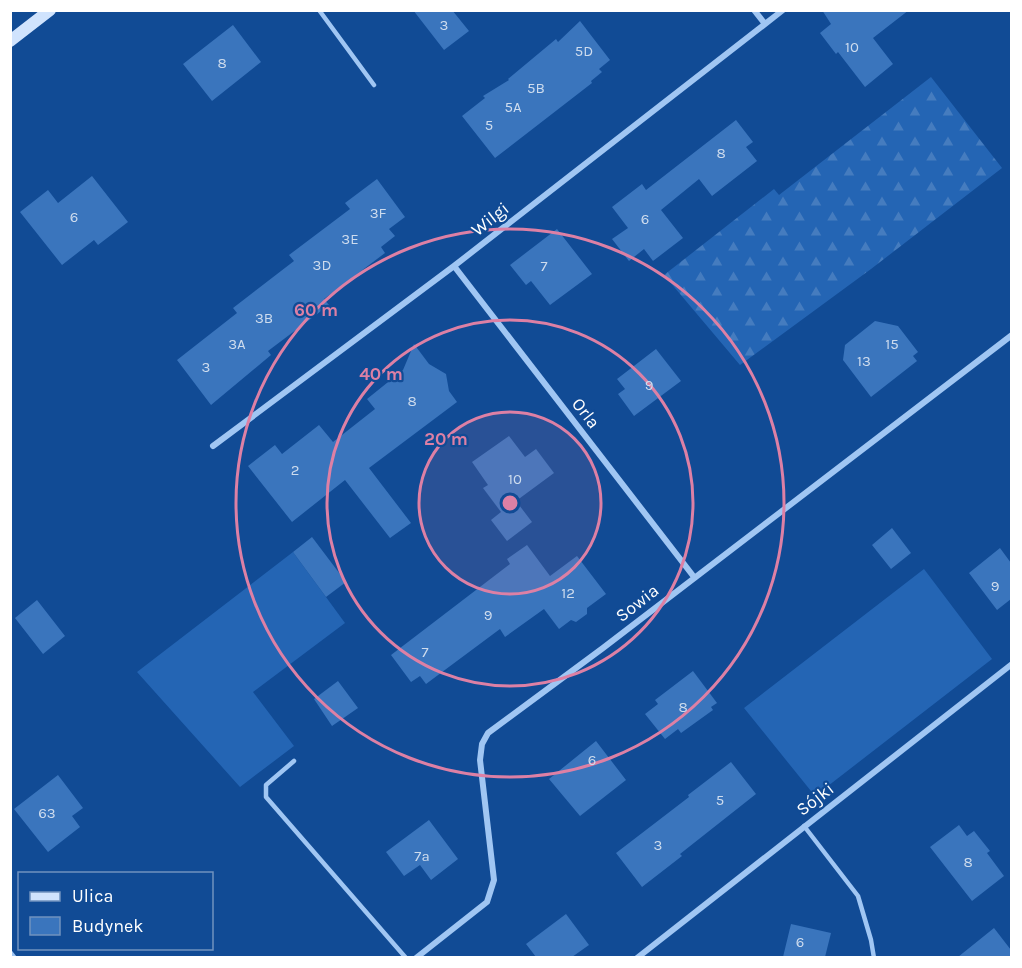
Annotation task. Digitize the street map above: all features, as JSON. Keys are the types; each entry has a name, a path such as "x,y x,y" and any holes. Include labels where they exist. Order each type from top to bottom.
{"street":[{"path":"10,41 50,10"},
{"path":"754,10 765,24"},
{"name":"Wilgi","path":"213,446 454,266 783,10"},
{"name":"Orla","path":"454,266 694,577"},
{"name":"Sowia","path":"416,957 487,902 494,880 480,760 482,744 489,733 1011,335"},
{"name":"Sójki","path":"637,957 1011,664"},
{"path":"10,953 14,957"}],"lane":[{"path":"319,10 374,85"},
{"path":"294,760 266,784 266,797 406,957"},
{"path":"804,826 858,896 874,957"}],"green space":[{"path":"931,77 1002,168 871,269 740,365 664,275 774,189 779,195"},
{"path":"293,552 345,623 253,692 294,746 240,787 137,672"},
{"path":"924,569 992,659 815,796 744,708"}],"building":[{"path":"413,10 452,10 469,31 444,50"},
{"path":"822,10 909,10 873,38 893,64 865,87 820,33 831,24"},
{"path":"580,21 610,60 599,69 602,72 591,81 592,83 495,158 462,116 485,98 483,96 509,80 556,39 558,42"},
{"path":"233,25 261,62 212,101 183,64"},
{"path":"736,120 753,142 746,147 757,161 712,196 699,179 661,210 683,238 653,261 644,249 629,261 612,239 628,228 612,207 642,184 646,190"},
{"path":"92,176 128,222 98,245 94,240 62,265 20,212 48,190 58,203"},
{"path":"377,179 405,217 389,229 395,236 381,247 385,253 324,299 329,305 268,351 271,355 211,405 177,360 237,313 233,308 294,261 289,255 350,209 345,203"},
{"path":"557,229 592,274 550,305 531,281 526,285 510,265"},
{"path":"875,321 898,326 918,352 913,356 917,361 871,397 843,360 845,345"},
{"path":"414,344 429,364 446,374 449,391 457,402 369,468 411,523 390,538 345,480 292,522 248,466 275,445 282,454 319,425 333,442 375,409 367,399 403,370"},
{"path":"656,349 681,381 634,416 618,394 625,389 617,379"},
{"path":"509,436 525,457 536,449 554,473 516,501 532,522 507,541 491,520 501,512 483,488 488,485 472,462"},
{"path":"892,528 911,553 891,569 872,545"},
{"path":"312,537 346,582 326,597 293,552"},
{"path":"527,545 550,576 577,556 606,594 587,608 587,614 576,622 571,620 559,629 544,609 505,637 500,629 426,684 420,676 411,682 391,655 510,564 507,559"},
{"path":"1000,548 1011,563 1011,599 997,610 969,573"},
{"path":"37,600 65,636 43,654 15,618"},
{"path":"693,671 717,703 711,707 713,710 681,733 678,729 665,739 645,714 658,704 655,700"},
{"path":"338,681 358,708 332,726 314,699"},
{"path":"596,741 626,780 580,816 549,779"},
{"path":"731,762 756,794 642,887 616,853"},
{"path":"58,775 83,808 72,816 80,827 48,852 14,809"},
{"path":"429,820 458,859 431,880 420,865 404,876 386,852"},
{"path":"959,825 967,836 974,831 990,851 987,853 1004,876 972,901 930,847"},
{"path":"566,914 589,945 572,957 536,957 526,944"},
{"path":"791,924 831,933 825,957 783,957"},
{"path":"994,928 1011,950 1011,957 958,957"}]}
